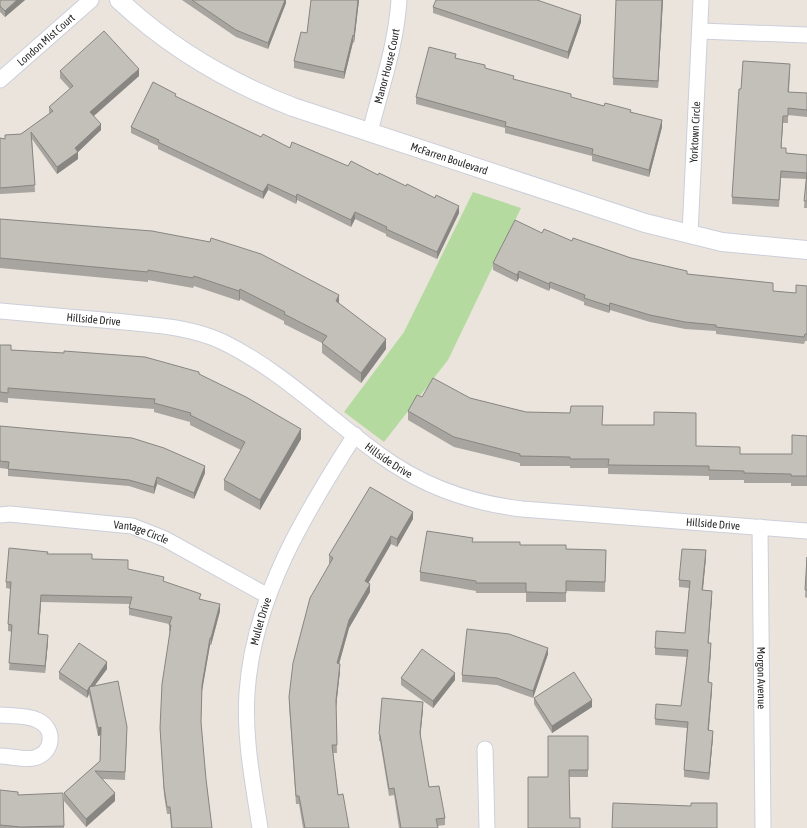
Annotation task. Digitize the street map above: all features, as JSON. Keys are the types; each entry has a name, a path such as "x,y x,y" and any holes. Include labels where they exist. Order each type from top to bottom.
{"street":[{"name":"London Mist Court","path":"0,80 91,0"},
{"name":"McFarren Boulevard","path":"119,0 159,35 197,61 230,80 293,107 645,223 722,242 807,250"},
{"name":"Manor House Court","path":"370,132 392,49 399,0"},
{"name":"Yorktown Circle","path":"690,234 701,0"},
{"path":"700,31 807,35"},
{"name":"Hillside Drive","path":"0,311 160,326 191,331 221,341 263,364 290,382 354,435 386,459 412,474 454,494 482,503 522,510 807,531"},
{"name":"Mullet Drive","path":"260,828 250,768 247,725 247,692 258,633 268,596 283,558 354,435"},
{"name":"Vantage Circle","path":"0,515 25,515 132,526 165,539 268,596"},
{"name":"Morgon Avenue","path":"760,527 763,828"},
{"path":"0,716 35,719 44,723 50,731 51,739 49,747 43,755 32,758 0,756"},
{"path":"485,749 487,828"}],"green space":[{"path":"473,192 521,208 448,360 384,442 344,412 404,332"}],"building":[{"path":"0,0 17,0 5,11 0,6"},
{"path":"192,0 285,0 268,43 236,30"},
{"path":"311,0 358,0 354,36 353,35 344,72 294,61 301,32 307,33"},
{"path":"436,0 537,0 581,15 568,52 433,7"},
{"path":"616,0 662,0 658,81 613,78"},
{"path":"104,31 139,69 90,112 101,124 75,148 78,152 57,167 31,132 35,185 0,188 0,138 5,139 5,135 21,134 53,111 49,107 73,86 60,71"},
{"path":"429,47 456,54 455,58 485,65 485,68 514,76 513,79 571,94 571,97 604,106 605,103 631,110 630,112 662,120 649,170 592,154 593,149 505,126 506,122 416,97"},
{"path":"743,61 790,64 788,92 807,93 807,110 788,108 788,116 783,116 781,148 786,148 786,153 807,155 807,173 781,171 779,200 732,197 739,89 741,89"},
{"path":"153,82 176,94 175,96 261,137 263,134 290,148 292,142 348,166 351,161 378,175 379,173 406,186 407,184 435,198 436,195 459,206 437,252 386,229 387,227 355,212 351,220 297,194 296,197 268,184 263,192 158,142 159,140 131,127"},
{"path":"807,173 807,201 804,201"},
{"path":"0,219 152,231 210,242 211,238 261,254 339,295 336,301 386,339 361,373 322,343 327,336 240,289 239,291 194,276 193,278 148,270 148,272 0,258"},
{"path":"515,220 542,233 544,229 572,241 573,238 631,258 687,271 687,274 773,283 773,291 796,293 796,285 807,286 807,334 805,334 804,337 716,327 716,325 685,322 650,315 610,303 609,306 584,298 585,295 550,282 549,284 519,271 517,275 493,263"},
{"path":"0,345 11,345 11,350 64,353 64,351 145,357 199,372 199,374 246,397 301,429 260,500 224,480 245,442 190,415 191,413 154,403 155,399 8,388 8,393 0,392"},
{"path":"433,378 470,398 526,412 570,413 571,406 603,406 602,425 654,425 654,412 696,413 696,446 740,447 740,454 792,454 792,435 807,436 807,476 709,470 709,466 608,465 609,459 570,459 570,457 520,456 520,454 454,437 408,411 417,395 422,397"},
{"path":"0,426 132,438 164,448 205,466 194,493 157,477 154,487 129,480 8,469 9,462 0,461"},
{"path":"370,487 413,512 397,539 391,536 365,581 370,584 349,620 337,663 340,664 336,700 337,745 332,745 338,795 343,794 349,828 305,828 299,796 296,796 289,697 293,663 310,598 333,558 329,555"},
{"path":"427,531 473,538 472,542 520,542 520,545 566,545 566,549 606,550 605,582 566,581 566,593 526,592 526,583 476,583 476,581 420,572"},
{"path":"9,548 48,552 47,554 92,554 92,559 128,560 128,569 164,577 163,581 201,594 199,599 220,604 210,638 202,685 201,722 212,828 172,828 170,807 167,807 164,788 160,728 162,684 171,625 169,625 172,617 129,608 132,597 41,595 38,634 48,635 45,666 9,663 12,625 8,624 11,582 6,582"},
{"path":"682,549 706,550 702,590 712,591 708,643 711,643 708,682 712,683 708,730 713,731 709,773 684,770 688,722 655,719 656,704 681,706 688,650 655,648 656,631 685,633 690,581 679,580"},
{"path":"807,557 807,590 805,590"},
{"path":"467,629 509,634 548,648 533,691 497,678 462,675"},
{"path":"79,643 107,662 87,691 59,672"},
{"path":"422,649 455,673 433,701 401,678"},
{"path":"574,672 592,700 552,726 534,698"},
{"path":"118,681 127,727 125,772 95,771 115,793 86,819 64,793 100,761 101,727 98,728 89,687"},
{"path":"382,698 423,702 420,733 429,787 439,786 445,818 436,819 438,828 401,828 394,788 389,789 379,734"},
{"path":"548,736 588,736 588,770 569,770 570,818 580,818 580,828 528,828 528,777 548,777"},
{"path":"0,790 18,792 18,795 63,793 64,826 21,827 0,825"},
{"path":"613,803 691,806 691,803 717,803 717,828 612,828"}]}
